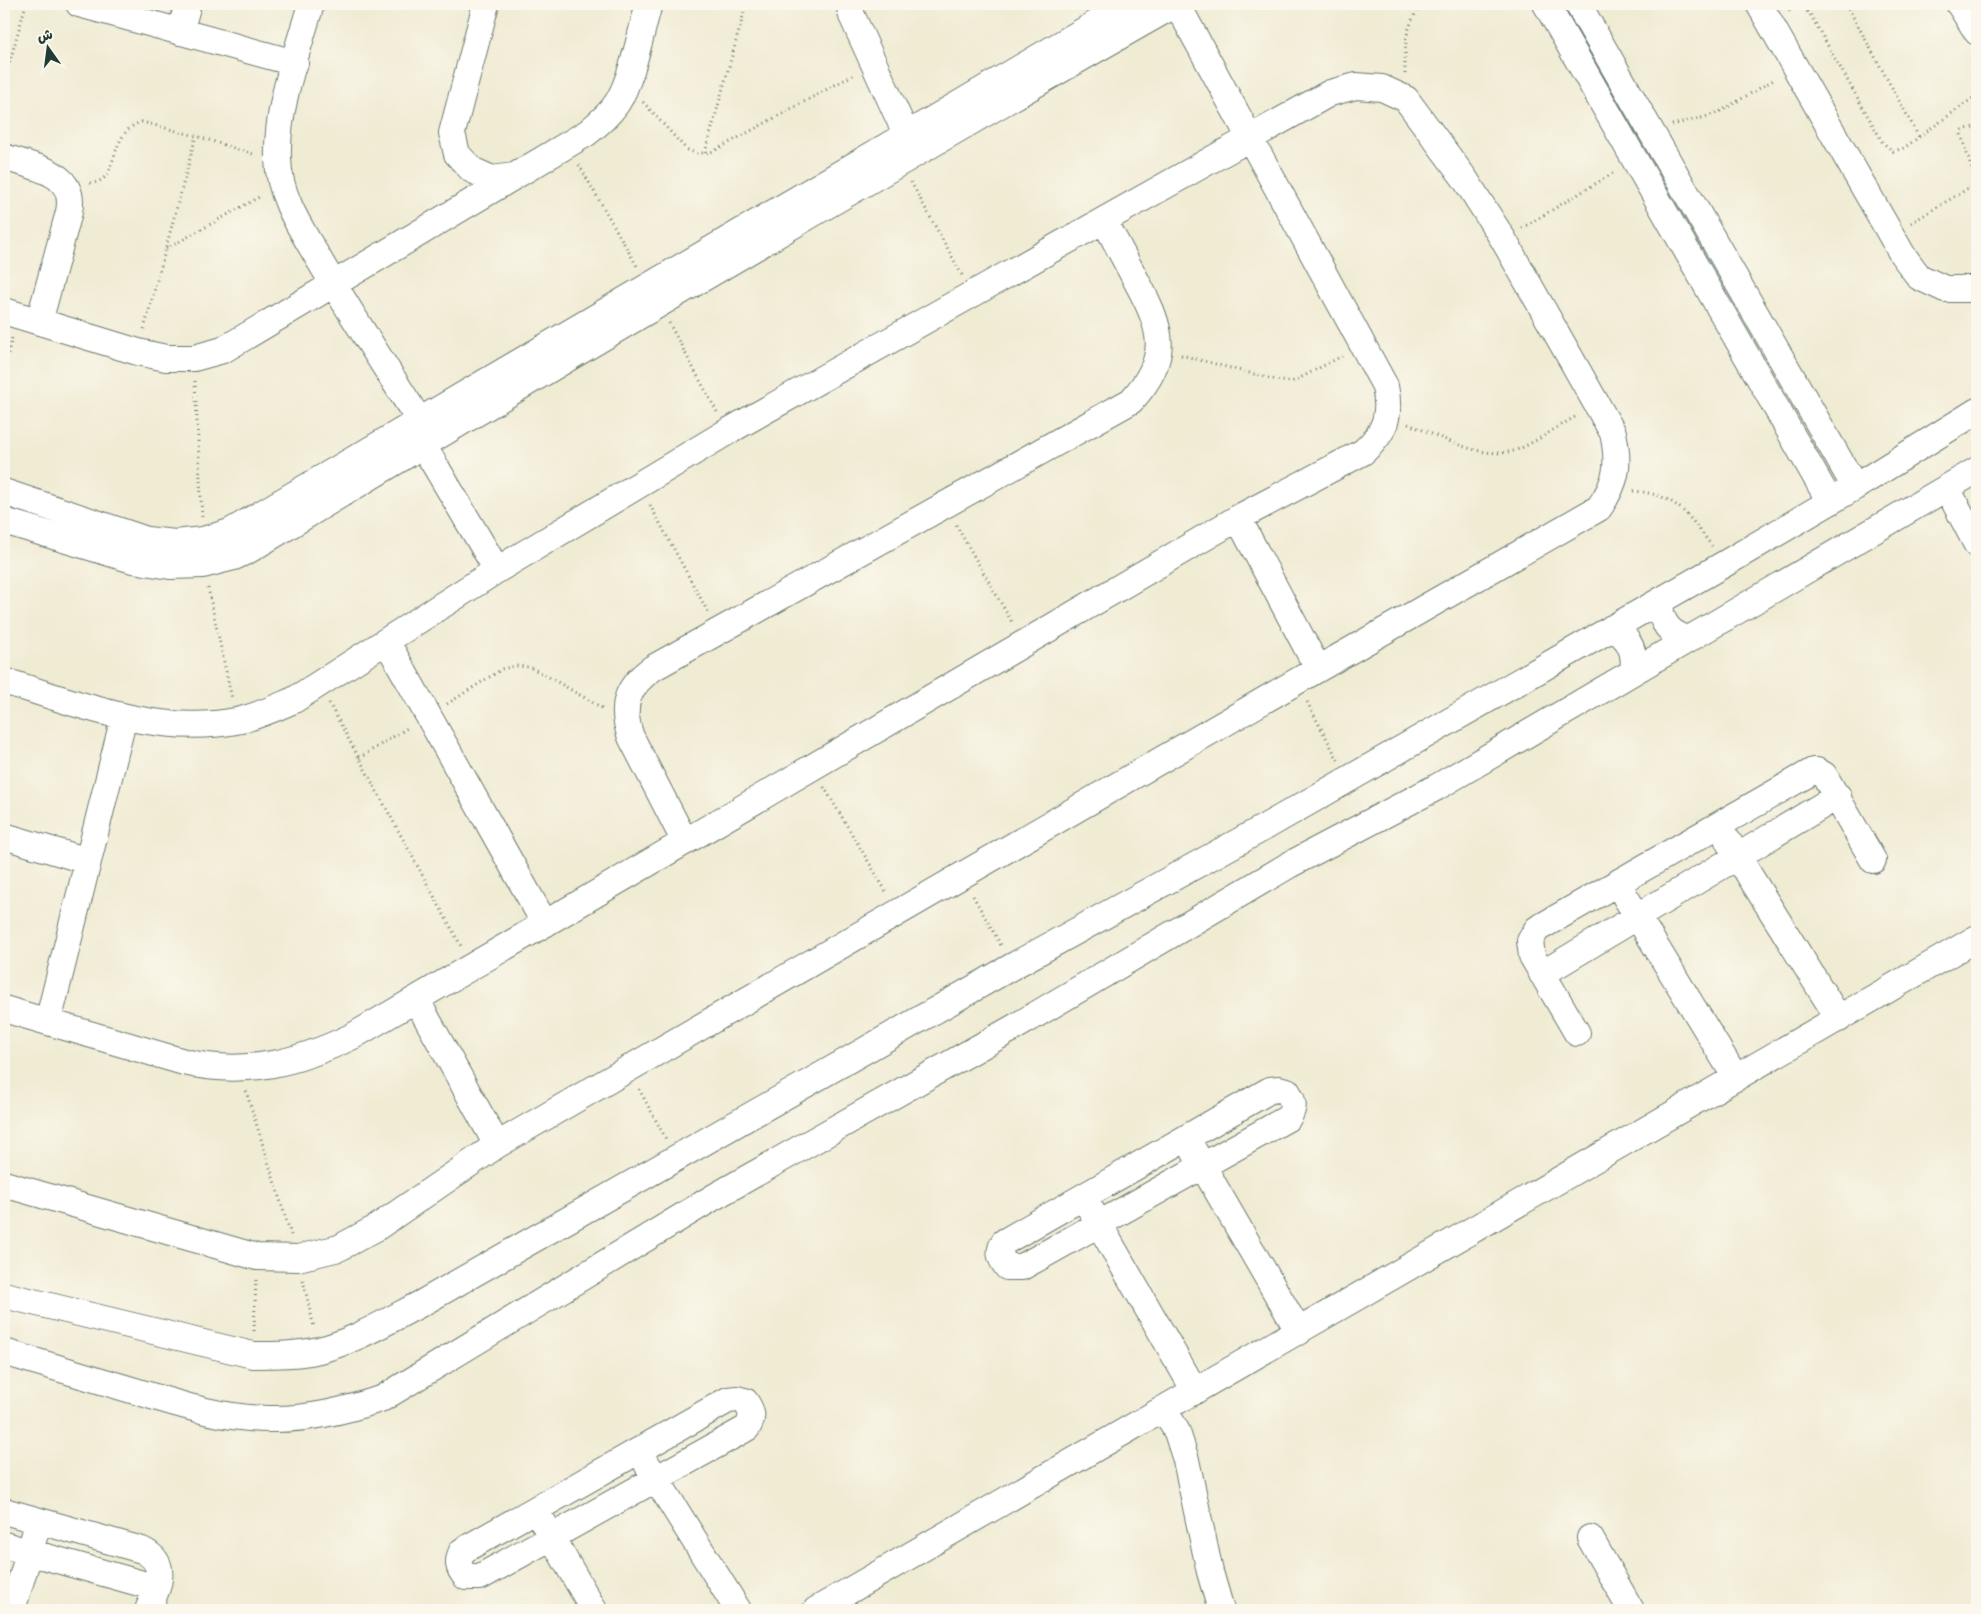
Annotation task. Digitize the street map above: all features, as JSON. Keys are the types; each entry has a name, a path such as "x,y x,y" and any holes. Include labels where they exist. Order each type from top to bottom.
{"street":[{"path":"78,4 294,63"},
{"path":"180,32 188,4"},
{"path":"311,4 294,63 278,138 280,173 289,208 421,432 497,570"},
{"path":"486,4 452,133 457,154 472,170 492,179 514,176"},
{"path":"4,157 52,173 66,185 71,203 69,212 20,316 138,352 166,358 194,358 223,350 586,133 604,119 617,102 626,83 649,4"},
{"path":"849,4 852,16 906,134"},
{"path":"654,295 900,162 1128,4"},
{"path":"4,520 133,560 170,566 203,553 230,532 421,432 654,295 906,134 1177,4 1363,344 1385,386 1388,401 1387,416 1383,430 1363,452 1238,518 354,1036 327,1049 269,1066 210,1068 4,1009"},
{"path":"1546,4 1830,502"},
{"path":"1578,4 1855,486"},
{"path":"1959,4 1977,32"},
{"path":"1764,13 1891,236 1919,277 1945,289 1973,289 1977,286"},
{"path":"4,681 124,717 147,722 177,725 207,725 237,721 266,712 294,700 497,570 727,432 1330,93 1356,86 1382,88 1406,99 1460,172 1503,239 1597,404 1613,433 1618,453 1616,473 1610,492 1599,508 497,1145 376,1228 339,1248 298,1258 257,1257 4,1184"},
{"path":"685,842 626,722 626,706 630,690 640,677 719,631 1131,401 1148,380 1154,368 1159,349 1158,330 1153,311 1104,220"},
{"path":"4,1295 253,1355 286,1355 320,1350 361,1334 415,1306 676,1156 1348,779 1660,601 1830,502 1977,411"},
{"path":"4,1352 196,1409 238,1416 275,1419 313,1417 347,1410 383,1398 714,1197 1023,1022 1289,865 1437,787 1977,470"},
{"path":"1947,488 1977,545"},
{"path":"4,492 147,540 175,543 203,553"},
{"path":"1238,518 1318,669"},
{"path":"1660,601 1660,612 1663,622 1679,636 1689,639"},
{"path":"1612,628 1621,634 1631,646 1635,662 1633,672"},
{"path":"387,642 545,924"},
{"path":"48,1022 124,717"},
{"path":"1576,1033 1532,956 1530,941 1537,928 1813,771 1824,775 1838,796 1873,860"},
{"path":"1542,974 1838,796"},
{"path":"1718,825 1839,1019"},
{"path":"4,836 88,861"},
{"path":"1617,883 1736,1078"},
{"path":"816,1610 1977,938"},
{"path":"416,999 497,1145"},
{"path":"1279,1089 1287,1091 1293,1100 1294,1110 1288,1118 1022,1267 1007,1267 1001,1259 1000,1250 1004,1242 1186,1138 1270,1090 1279,1089"},
{"path":"1186,1138 1299,1332"},
{"path":"1084,1196 1195,1391"},
{"path":"737,1399 745,1401 751,1410 752,1420 747,1428 480,1577 466,1577 459,1569 458,1560 462,1551 639,1451 728,1400 737,1399"},
{"path":"1164,1409 1177,1432 1186,1460 1210,1572 1221,1610"},
{"path":"639,1451 738,1610"},
{"path":"536,1510 594,1610"},
{"path":"4,1511 142,1550 152,1555 160,1570 153,1599 30,1552 4,1545"},
{"path":"12,1610 39,1520"},
{"path":"1590,1538 1631,1610"}],"path":[{"path":"4,82 26,4"},
{"path":"705,154 745,9 748,4"},
{"path":"1406,99 1405,40 1410,21 1421,4"},
{"path":"1846,4 1919,137"},
{"path":"1764,13 1803,8 1810,14 1884,142 1893,151 1904,148 1977,95"},
{"path":"626,83 686,149 695,153 705,154 714,151 874,64"},
{"path":"1650,130 1705,117 1722,110 1795,67"},
{"path":"66,185 94,183 105,178 109,172 122,135 134,124 149,123 196,136 280,173"},
{"path":"1891,236 1977,183 1961,134 1963,130 1977,126"},
{"path":"138,352 196,136"},
{"path":"567,144 654,295 727,432"},
{"path":"1503,239 1635,161"},
{"path":"900,162 972,294"},
{"path":"166,250 280,173"},
{"path":"4,368 20,316"},
{"path":"1159,349 1280,381 1291,382 1363,344"},
{"path":"194,358 203,553 237,721"},
{"path":"1387,416 1473,450 1488,453 1504,453 1519,449 1597,404"},
{"path":"639,485 719,631"},
{"path":"1610,492 1635,491 1660,495 1684,510 1726,563"},
{"path":"944,505 1025,643"},
{"path":"359,758 502,669 516,666 530,667 542,673 626,722"},
{"path":"1296,682 1348,779"},
{"path":"319,685 472,967"},
{"path":"812,767 898,912"},
{"path":"962,876 1013,966"},
{"path":"239,1068 298,1258 320,1350"},
{"path":"627,1069 676,1156"},
{"path":"253,1355 257,1257"}]}
